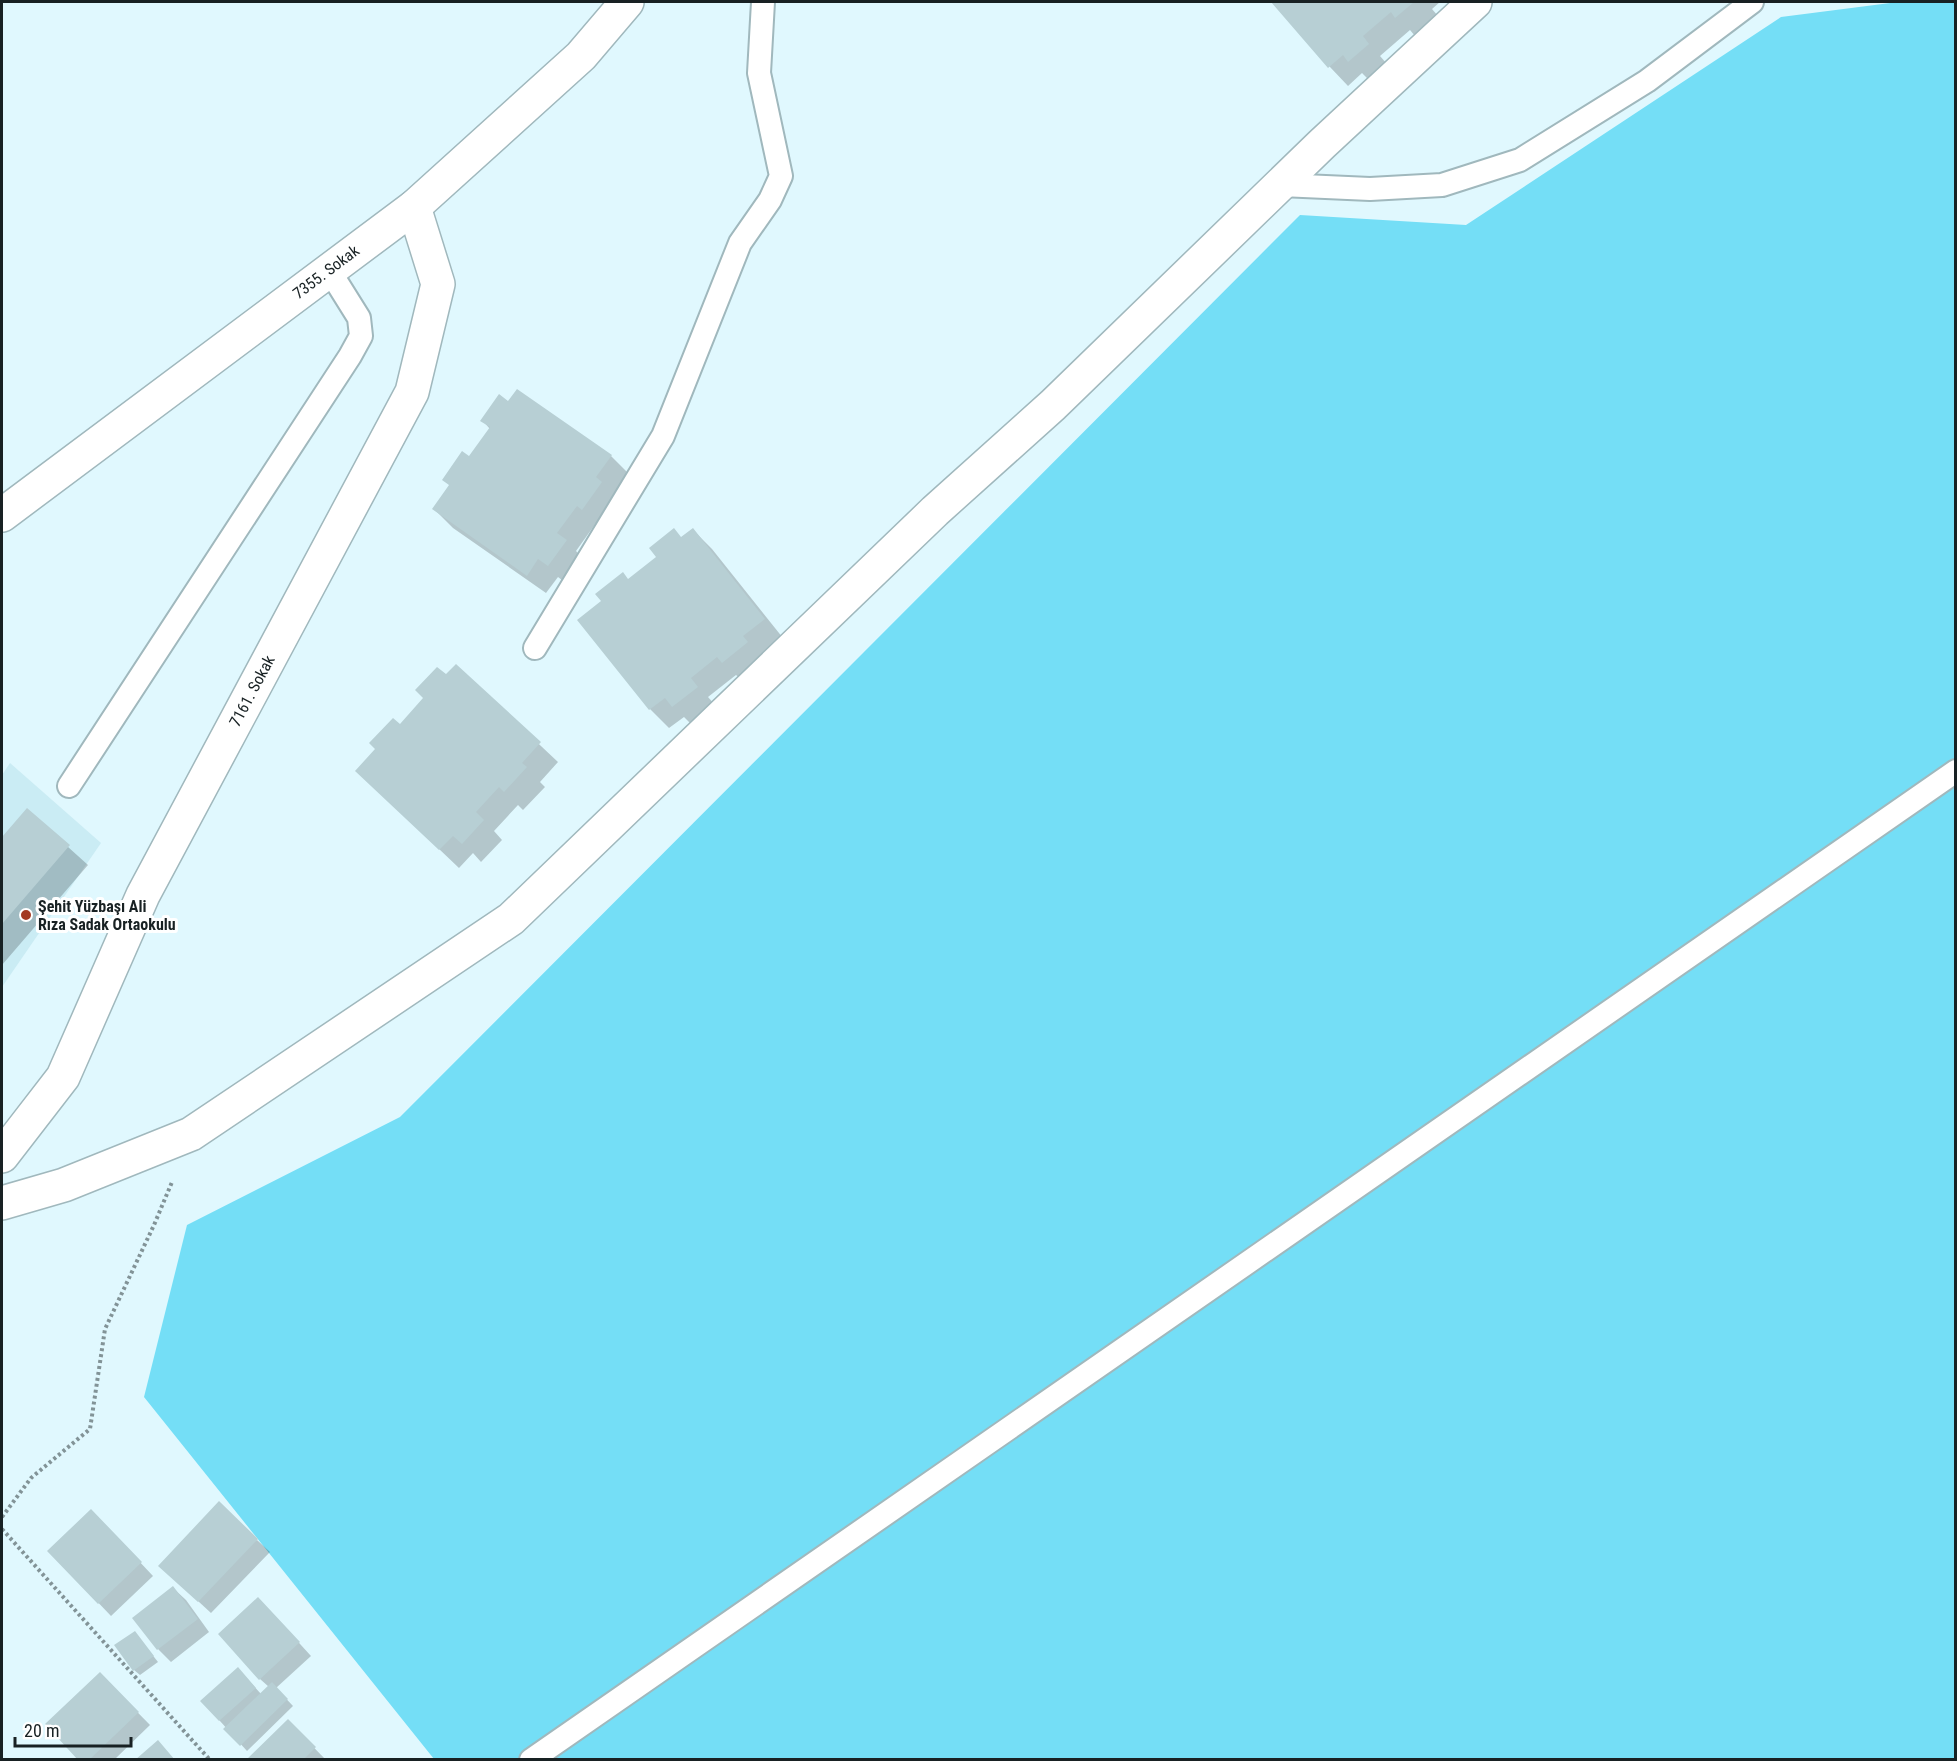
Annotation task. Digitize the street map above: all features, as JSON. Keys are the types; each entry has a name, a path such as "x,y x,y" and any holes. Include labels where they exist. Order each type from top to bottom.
{"street":[{"name":"7355. Sokak","path":"2,514 414,207 581,56 627,2"},
{"path":"2,1203 63,1185 191,1134 511,919 927,520 1053,405 1475,2"},
{"name":"7161. Sokak","path":"2,1156 63,1077 143,895 412,392 438,284 414,207"}],"lane":[{"path":"535,648 663,436 740,243 770,200 781,176 759,73 763,2"},
{"path":"1281,185 1370,189 1442,185 1520,160 1647,81 1752,2"},
{"path":"69,786 350,357 361,336 359,318 329,270"},
{"path":"531,1760 1956,771"}],"path":[{"path":"2,1517 31,1478 90,1429 105,1329 154,1225 191,1134"},
{"path":"2,1529 210,1760"}],"shaded area":[{"path":"1898,2 1955,2 1955,1759 434,1759 144,1397 187,1225 400,1117 1300,215 1466,225 1781,17"},
{"name":"Şehit Yüzbaşı Ali Rıza Sadak Ortaokulu","path":"10,763 101,843 2,987 2,775"}],"building":[{"path":"1271,2 1414,2 1395,18 1391,12 1363,36 1369,44 1348,62 1343,55 1328,68"},
{"path":"517,389 612,455 596,477 602,482 582,510 577,506 557,533 567,540 548,566 538,559 527,576 432,509 449,485 442,480 462,451 469,456 490,427 480,421 499,394 508,401"},
{"path":"674,528 681,537 693,528 765,619 743,636 748,642 722,663 717,657 691,678 698,687 672,707 665,698 649,710 577,620 601,601 595,594 623,572 628,579 656,557 649,548"},
{"path":"456,664 541,742 522,763 527,767 504,792 499,787 476,812 484,820 462,844 453,836 439,850 355,771 375,749 369,743 393,718 400,724 423,698 415,690 437,667 446,674"},
{"name":"Şehit Yüzbaşı Ali Rıza Sadak Ortaokulu","path":"27,808 70,845 2,924 2,837"},
{"path":"219,1501 258,1539 198,1602 158,1566"},
{"path":"91,1509 142,1562 98,1604 47,1551"},
{"path":"173,1586 198,1619 157,1650 132,1618"},
{"path":"258,1597 300,1642 259,1680 218,1634"},
{"path":"135,1631 154,1656 133,1671 114,1645"},
{"path":"238,1667 256,1688 219,1721 200,1701"},
{"path":"100,1672 139,1712 89,1760 78,1760 45,1724"},
{"path":"272,1682 288,1699 240,1746 223,1729"},
{"path":"288,1719 316,1747 303,1760 246,1760"},
{"path":"158,1740 175,1760 135,1760"}],"place":[{"name":"Şehit Yüzbaşı Ali Rıza Sadak Ortaokulu","path":"26,915"}]}
